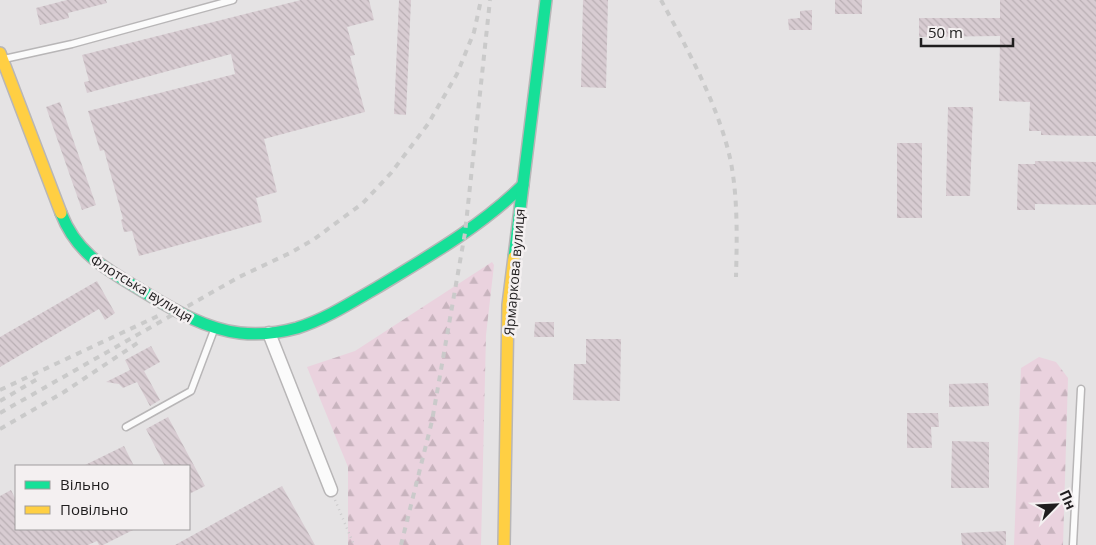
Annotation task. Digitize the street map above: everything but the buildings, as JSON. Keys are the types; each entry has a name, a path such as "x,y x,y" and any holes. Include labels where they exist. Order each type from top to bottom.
{"street":[{"name":"Ярмаркова вулиця","path":"504,545 508,305 546,0"},
{"name":"Флотська вулиця","path":"1,56 66,226 74,241 88,256 107,269 178,312 215,328 240,333 270,333 295,328 313,321 364,295 428,258 502,206 523,185"},
{"path":"270,333 330,490"}],"lane":[{"path":"1,56 72,44 233,0"},
{"path":"126,427 191,391 215,328"},
{"path":"1073,545 1081,389"}],"path":[{"path":"330,490 354,545"}],"green space":[{"path":"492,262 494,265 486,335 481,545 348,545 348,467 307,367 355,351"},
{"path":"1039,357 1056,362 1068,378 1063,545 1014,545 1021,368"}],"railway":[{"path":"0,413 239,277 313,240 363,203 391,173 428,124 457,74 474,32 481,0"},
{"path":"401,545 432,421 465,233 490,0"},
{"path":"661,0 701,77 725,138 733,172 736,202 736,277"},
{"path":"0,390 160,315"},
{"path":"0,429 64,392 142,340"},
{"path":"0,401 39,378"}],"traffic: fast":[{"path":"514,257 546,0"},
{"path":"61,213 68,228 85,251 106,268 144,292 178,312 202,323 227,331 262,334 297,328 329,315 349,304 472,228 523,185"}],"traffic: slow":[{"path":"0,53 61,213"},
{"path":"504,545 508,305 514,257"}]}
